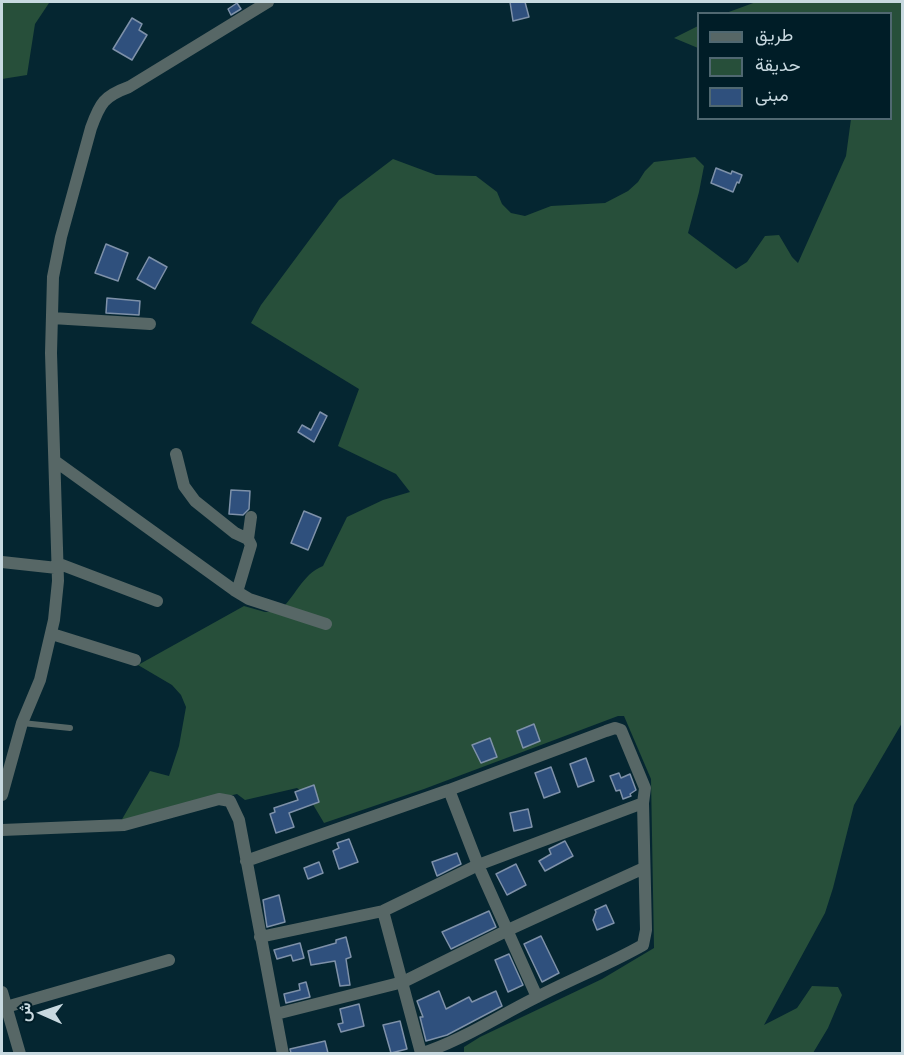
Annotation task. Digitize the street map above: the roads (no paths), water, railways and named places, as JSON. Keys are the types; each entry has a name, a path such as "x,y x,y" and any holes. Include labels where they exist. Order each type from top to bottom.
{"street":[{"path":"2,795 22,723 39,680 52,634 57,599 51,353 53,277 61,237 91,128 97,112 112,93 129,87 268,2"},
{"path":"52,318 150,324"},
{"path":"176,454 183,486 195,501 235,533 248,539"},
{"path":"54,461 237,592 249,599 326,624"},
{"path":"237,592 251,545 248,539 251,517"},
{"path":"2,562 57,565 158,601"},
{"path":"52,634 135,660"},
{"path":"246,861 449,790 615,728 621,730 645,788 643,804 646,930 643,945 537,997 452,1043 420,1053 383,911"},
{"path":"2,750 16,746"},
{"path":"449,790 478,865 537,997"},
{"path":"2,830 124,825 225,799 230,801 237,814 283,1053"},
{"path":"260,936 383,911 478,865 643,804"},
{"path":"276,1014 403,982 508,930 644,868"},
{"path":"6,1007 168,960"},
{"path":"2,992 20,1053"}],"lane":[{"path":"22,723 70,728"}]}
